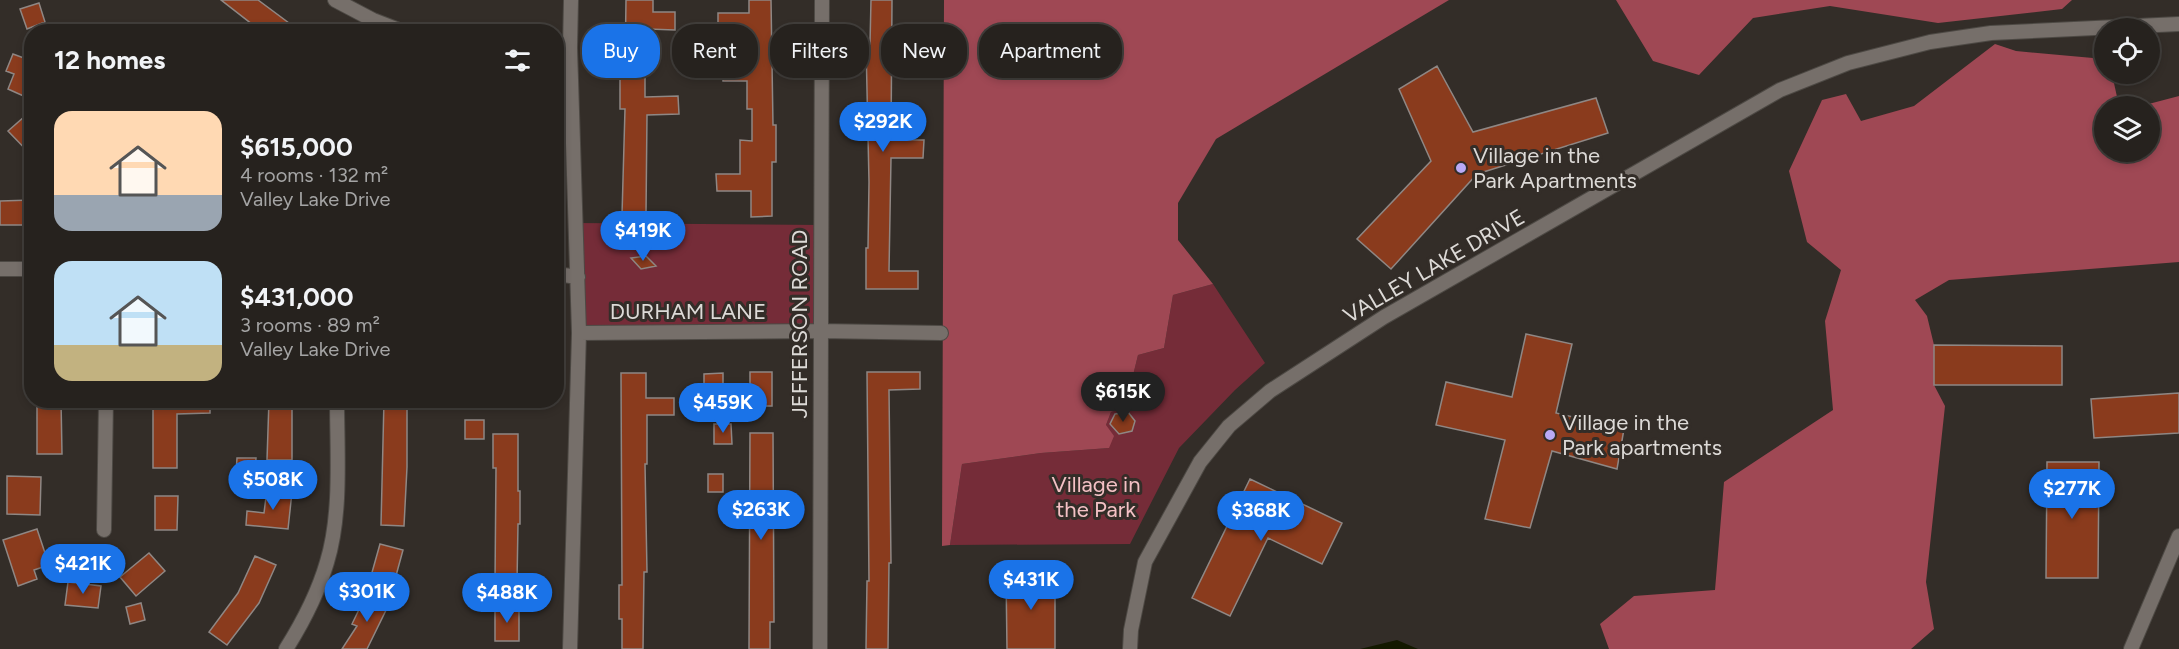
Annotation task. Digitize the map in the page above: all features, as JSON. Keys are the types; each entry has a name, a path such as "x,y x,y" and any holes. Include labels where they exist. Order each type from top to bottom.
{"street":[{"path":"335,0 383,24"},
{"path":"564,42 571,0"},
{"name":"JEFFERSON ROAD","path":"820,649 822,0"},
{"name":"VALLEY LAKE DRIVE","path":"1130,649 1131,630 1145,562 1200,462 1228,426 1270,391 1384,317 1780,90 1848,63 1930,42 1991,33 2179,24"},
{"path":"564,63 578,277 579,333 570,649"},
{"path":"0,269 24,269"},
{"path":"564,275 578,277"},
{"name":"DURHAM LANE","path":"579,333 820,331 941,333"},
{"path":"104,530 106,408"},
{"path":"286,649 300,627 328,560 337,488 337,408"},
{"path":"2131,649 2179,536"}],"green space":[{"path":"576,223 821,225 820,331 579,333"},
{"name":"Village in the Park","path":"1213,284 1265,363 1235,390 1179,448 1130,544 950,545 962,464 1041,453 1109,448 1106,425 1111,412 1125,408 1138,355 1164,348 1173,295"}],"shaded area":[{"path":"944,0 1449,0 1216,139 1178,203 1178,240 1213,284 1173,295 1164,348 1138,355 1125,408 1111,412 1106,425 1114,436 1109,448 1041,453 962,464 950,545 942,546 944,78 967,78 967,24 944,24"},
{"path":"1616,0 2072,0 2062,9 1938,23 1830,6 1753,18 1699,75 1653,61"},
{"path":"1995,44 2016,51 2094,58 2094,84 2114,84 2117,96 2094,96 2094,162 2160,162 2160,101 2179,96 2179,262 1949,280 1915,300 1927,316 1934,345 1934,385 1945,406 1926,582 1934,629 1911,649 1609,649 1600,624 1634,596 1715,590 1724,482 1833,410 1825,321 1841,270 1807,242 1789,171 1822,100 1846,94 1861,121 1914,106"},
{"path":"1397,640 1418,649 1360,649"}],"building":[{"path":"221,0 258,0 290,24 252,24"},
{"path":"626,0 653,0 653,12 675,12 675,24 672,24 672,30 660,29 660,24 626,24"},
{"path":"749,0 771,0 770,78 772,78 773,125 776,125 776,162 772,162 772,216 751,217 751,191 717,191 716,174 740,174 740,140 752,141 752,109 747,109 747,81 723,81 723,78 758,78 758,24 718,24 718,13 749,13"},
{"path":"871,0 892,0 892,24 881,24 881,78 891,78 891,140 924,140 923,158 891,158 889,271 918,271 918,289 866,289 869,182 867,78 869,78"},
{"path":"39,3 45,22 25,24 20,9"},
{"path":"13,54 24,58 24,96 8,89 14,74 6,71"},
{"name":"Village in the Park Apartments","path":"1437,66 1473,132 1596,98 1608,133 1477,174 1391,269 1357,239 1431,161 1399,89"},
{"path":"620,78 645,78 645,97 678,96 679,114 647,115 646,215 622,215 625,109 620,109"},
{"path":"24,117 24,148 8,131"},
{"path":"24,200 24,225 0,225 0,201"},
{"path":"646,256 656,266 641,269 631,258"},
{"name":"Village in the Park apartments","path":"1526,334 1572,344 1556,413 1624,429 1617,469 1552,451 1530,528 1485,519 1505,440 1436,425 1446,382 1512,397"},
{"path":"1934,345 2062,346 2062,385 1934,385"},
{"path":"750,372 772,372 772,406 750,406"},
{"path":"867,372 920,372 920,389 889,390 891,563 889,563 888,649 866,649 867,581 869,581"},
{"path":"621,373 646,373 646,398 674,398 674,415 647,415 647,464 645,464 647,572 644,572 643,649 622,649 622,619 619,619 619,585 622,585"},
{"path":"723,373 723,391 704,391 704,374"},
{"path":"2179,393 2179,433 2094,438 2091,399"},
{"path":"37,408 61,408 62,454 37,454"},
{"path":"153,408 210,408 210,413 177,414 177,468 153,468"},
{"path":"269,408 292,408 292,460 267,460"},
{"path":"384,408 407,408 404,526 381,525"},
{"path":"1128,412 1135,421 1132,431 1119,434 1110,424 1115,414"},
{"path":"465,420 484,420 484,439 465,439"},
{"path":"714,424 731,424 732,444 714,444"},
{"path":"750,433 773,433 774,622 770,622 770,649 749,649"},
{"path":"493,434 518,434 520,524 518,524 517,583 495,583 496,468 493,468"},
{"path":"237,458 256,458 255,474 236,474"},
{"path":"2047,462 2099,462 2098,578 2046,578"},
{"path":"708,474 723,474 723,492 708,492"},
{"path":"7,476 41,477 40,515 7,514"},
{"path":"1250,479 1342,523 1322,564 1268,538 1230,616 1192,598"},
{"path":"267,489 292,492 288,529 246,525 247,511 264,513"},
{"path":"155,496 178,496 177,530 155,530"},
{"path":"37,529 49,565 34,570 37,579 18,586 3,540"},
{"path":"380,544 403,550 394,583 371,576"},
{"path":"149,553 165,571 136,596 120,577"},
{"path":"255,556 276,565 259,603 227,645 209,632 238,593"},
{"path":"1006,574 1055,574 1055,649 1007,649"},
{"path":"68,582 101,586 98,608 65,605"},
{"path":"367,593 389,604 367,649 342,649 357,626 352,624"},
{"path":"141,603 145,620 130,624 126,607"},
{"path":"495,608 519,608 519,641 495,641"}],"place":[{"name":"Village in the Park Apartments","path":"1461,168"},
{"name":"Village in the Park apartments","path":"1550,435"}]}
